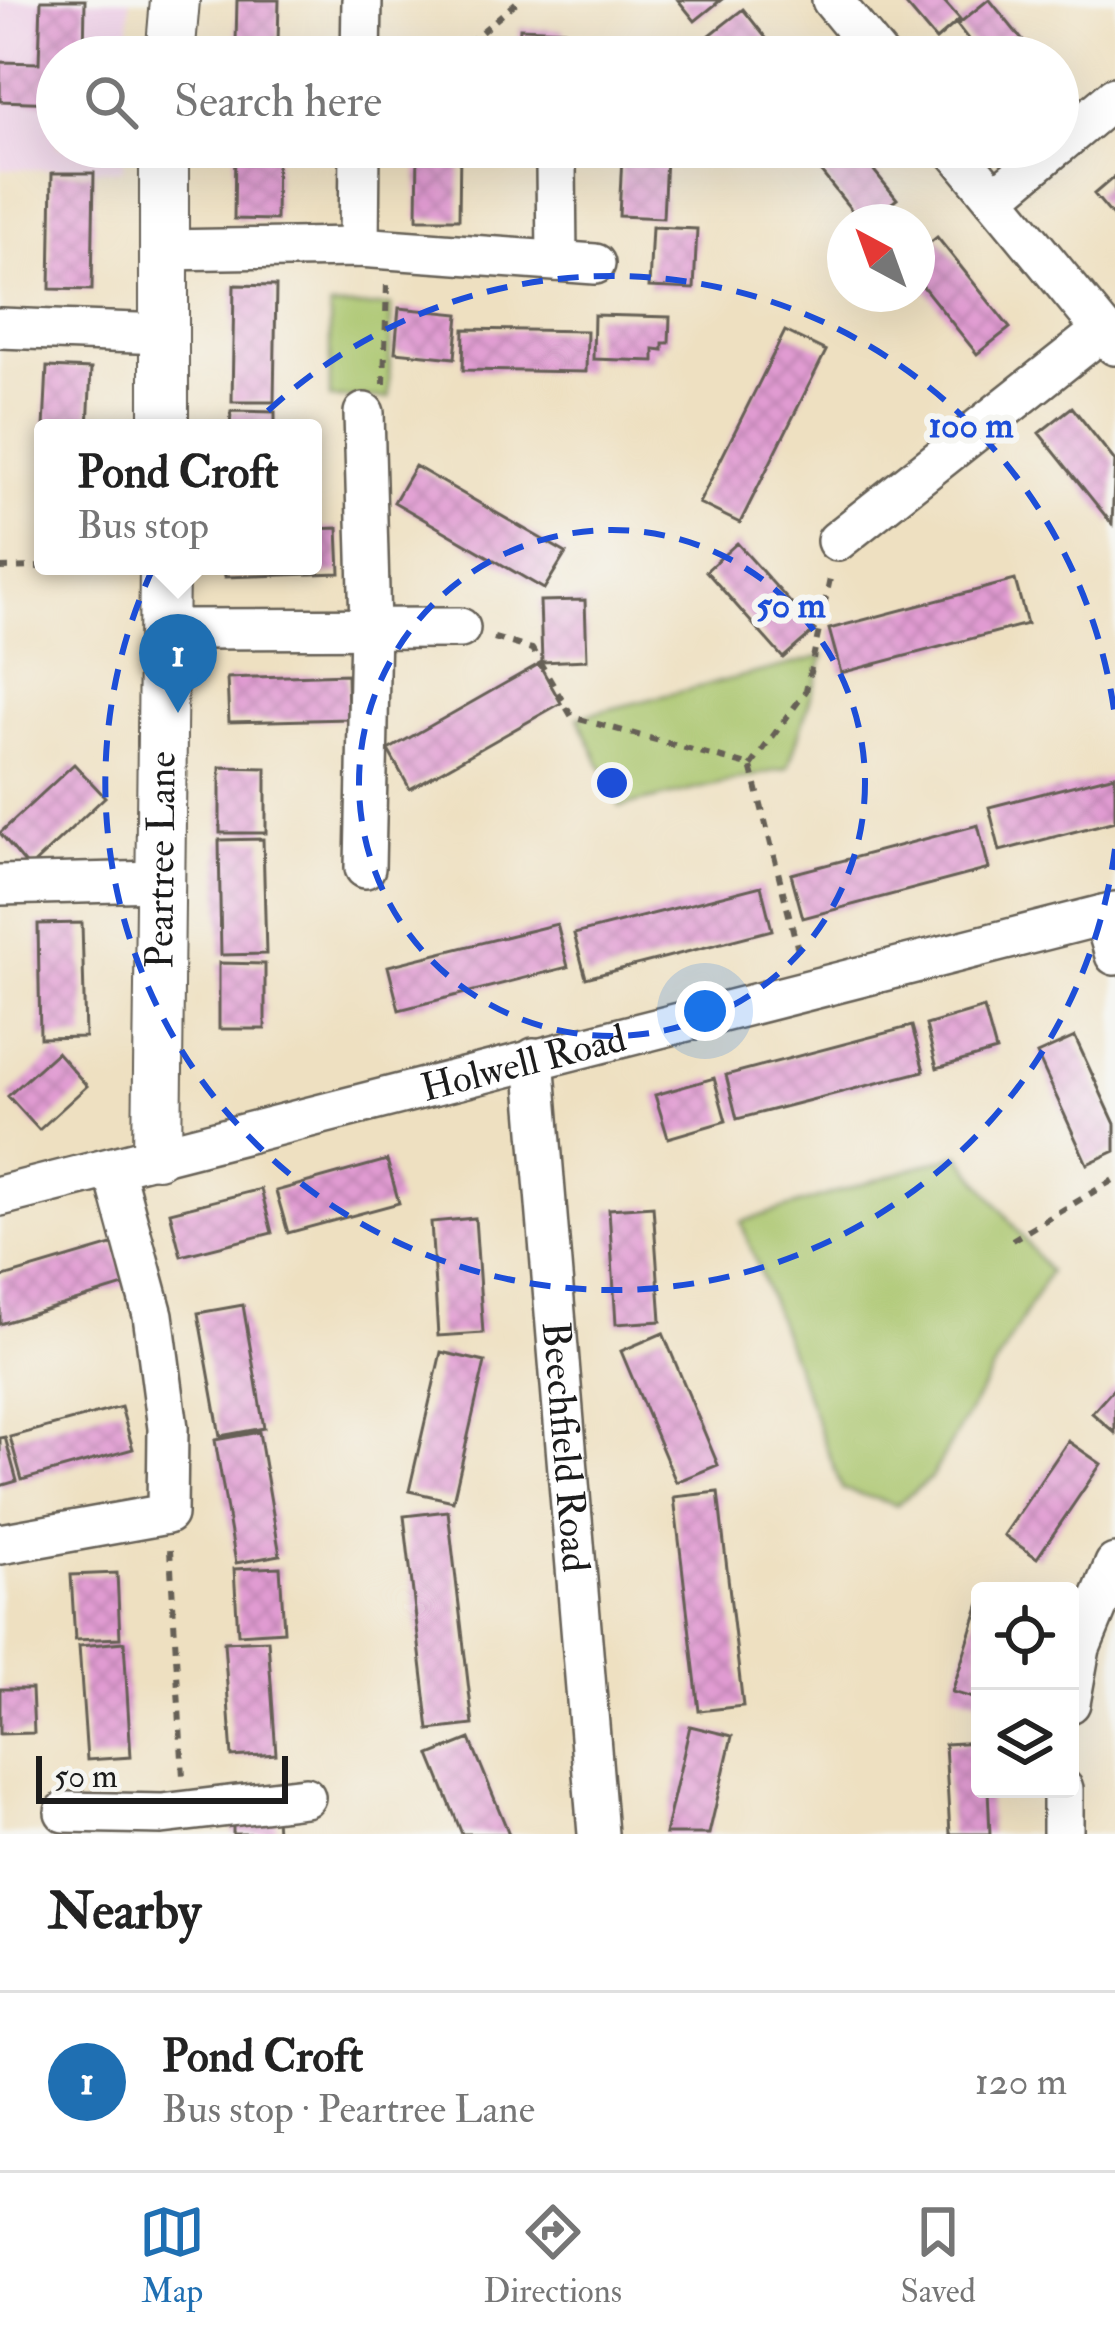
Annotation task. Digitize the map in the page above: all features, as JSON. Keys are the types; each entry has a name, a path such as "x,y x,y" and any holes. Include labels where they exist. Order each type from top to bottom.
{"street":[{"path":"172,36 175,0"},
{"path":"361,36 362,0"},
{"path":"832,0 862,36"},
{"path":"1079,127 1115,97"},
{"path":"164,168 164,419"},
{"path":"363,168 373,248"},
{"path":"162,250 373,248 576,262 557,168"},
{"path":"837,541 1109,338 969,168"},
{"path":"994,198 1030,168"},
{"path":"0,328 164,334"},
{"path":"364,413 370,626 365,868"},
{"name":"Peartree Lane","path":"135,1161 158,881 164,575"},
{"path":"164,629 460,628"},
{"path":"0,885 158,881"},
{"path":"1109,913 1115,955"},
{"name":"Holwell Road","path":"0,1196 1109,913"},
{"name":"Beechfield Road","path":"534,1058 598,1834"},
{"path":"0,1544 167,1514 168,1428 135,1161"},
{"path":"1072,1690 1080,1648 1115,1564"},
{"path":"65,1812 161,1824 305,1797"},
{"path":"1063,1798 1063,1834"}],"path":[{"path":"477,36 519,0"},
{"path":"364,413 383,412 373,248"},
{"path":"809,991 752,766 806,691 837,541"},
{"path":"0,568 34,567"},
{"path":"460,628 532,649 572,717 752,766"},
{"path":"1012,1240 1115,1179"},
{"path":"161,1824 184,1789 167,1514"}],"shaded area":[{"path":"0,0 130,0 129,36 36,36 36,168 123,170 0,169"}],"green space":[{"path":"391,306 389,398 330,398 330,307"},
{"path":"824,656 788,768 620,807 578,717"},
{"path":"959,1154 1049,1272 931,1478 896,1505 842,1489 741,1222"}],"building":[{"path":"41,0 85,0 84,36 40,36"},
{"path":"237,0 279,0 278,36 236,36"},
{"path":"678,0 721,0 695,21"},
{"path":"902,0 943,0 960,19 941,36 933,36"},
{"path":"990,0 1019,36 966,36 957,25"},
{"path":"743,9 764,36 711,36"},
{"path":"520,28 564,30 564,36 519,36"},
{"path":"0,62 36,63 36,102 0,101"},
{"path":"235,168 277,168 276,220 234,219"},
{"path":"418,168 460,168 459,219 417,219"},
{"path":"621,168 665,168 663,218 619,216"},
{"path":"818,168 872,168 897,199 891,204 847,204"},
{"path":"52,173 94,173 92,290 50,289"},
{"path":"1115,176 1115,219 1094,194"},
{"path":"652,227 697,229 694,289 649,287"},
{"path":"935,239 1010,328 977,354 935,302"},
{"path":"234,285 276,286 274,402 232,402"},
{"path":"399,308 459,314 455,358 395,352"},
{"path":"594,315 670,317 669,343 663,343 663,350 654,349 654,361 593,359"},
{"path":"464,329 587,331 586,372 463,370"},
{"path":"785,331 826,351 740,523 699,503"},
{"path":"47,367 91,369 88,419 44,419"},
{"path":"1072,407 1115,461 1112,524 1039,433"},
{"path":"231,411 275,412 275,419 231,419"},
{"path":"415,466 566,553 544,589 394,502"},
{"path":"338,528 340,573 322,574 322,529"},
{"path":"737,543 815,630 783,658 706,571"},
{"path":"1015,580 1027,624 841,673 829,629"},
{"path":"585,600 587,660 542,662 540,601"},
{"path":"539,664 561,703 410,789 388,750"},
{"path":"347,674 348,719 229,722 227,678"},
{"path":"74,764 105,797 29,868 0,833"},
{"path":"220,767 266,768 266,833 220,833"},
{"path":"1115,775 1115,821 1000,851 989,807"},
{"path":"978,825 989,869 803,918 791,874"},
{"path":"263,839 266,954 221,955 219,840"},
{"path":"761,886 772,930 586,978 574,934"},
{"path":"82,923 85,1037 40,1038 38,924"},
{"path":"557,924 568,967 399,1010 388,966"},
{"path":"219,963 265,964 265,1029 219,1029"},
{"path":"984,1008 996,1051 937,1068 926,1025"},
{"path":"912,1026 924,1071 737,1119 726,1075"},
{"path":"1075,1037 1115,1124 1115,1151 1087,1164 1037,1054"},
{"path":"57,1052 87,1086 39,1130 8,1096"},
{"path":"714,1078 726,1121 668,1138 655,1095"},
{"path":"387,1160 399,1203 288,1233 276,1191"},
{"path":"261,1189 272,1233 181,1256 170,1212"},
{"path":"653,1206 661,1321 616,1324 609,1209"},
{"path":"475,1218 483,1333 438,1336 431,1222"},
{"path":"115,1244 127,1285 0,1324 0,1278"},
{"path":"243,1305 264,1428 220,1436 198,1313"},
{"path":"663,1333 718,1465 676,1482 621,1351"},
{"path":"441,1352 485,1362 453,1501 409,1491"},
{"path":"1115,1387 1115,1433 1092,1413"},
{"path":"121,1407 133,1449 22,1480 10,1437"},
{"path":"259,1432 280,1555 236,1563 215,1440"},
{"path":"5,1437 17,1481 0,1486 0,1438"},
{"path":"1068,1441 1101,1464 1037,1558 1004,1535"},
{"path":"718,1492 743,1706 699,1711 674,1497"},
{"path":"448,1511 473,1725 429,1730 404,1516"},
{"path":"280,1567 284,1631 238,1634 234,1569"},
{"path":"117,1573 120,1638 75,1640 71,1575"},
{"path":"971,1632 971,1697 952,1692"},
{"path":"268,1640 276,1754 232,1757 224,1642"},
{"path":"124,1642 131,1757 87,1760 79,1646"},
{"path":"0,1689 32,1689 34,1733 0,1734"},
{"path":"690,1726 732,1736 709,1834 665,1834"},
{"path":"470,1739 509,1834 462,1834 430,1755"},
{"path":"971,1743 971,1798 988,1798 990,1834 950,1834 945,1744"},
{"path":"276,1816 277,1834 233,1834 233,1817"}],"place":[{"name":"Pond Croft","path":"178,713"}]}
